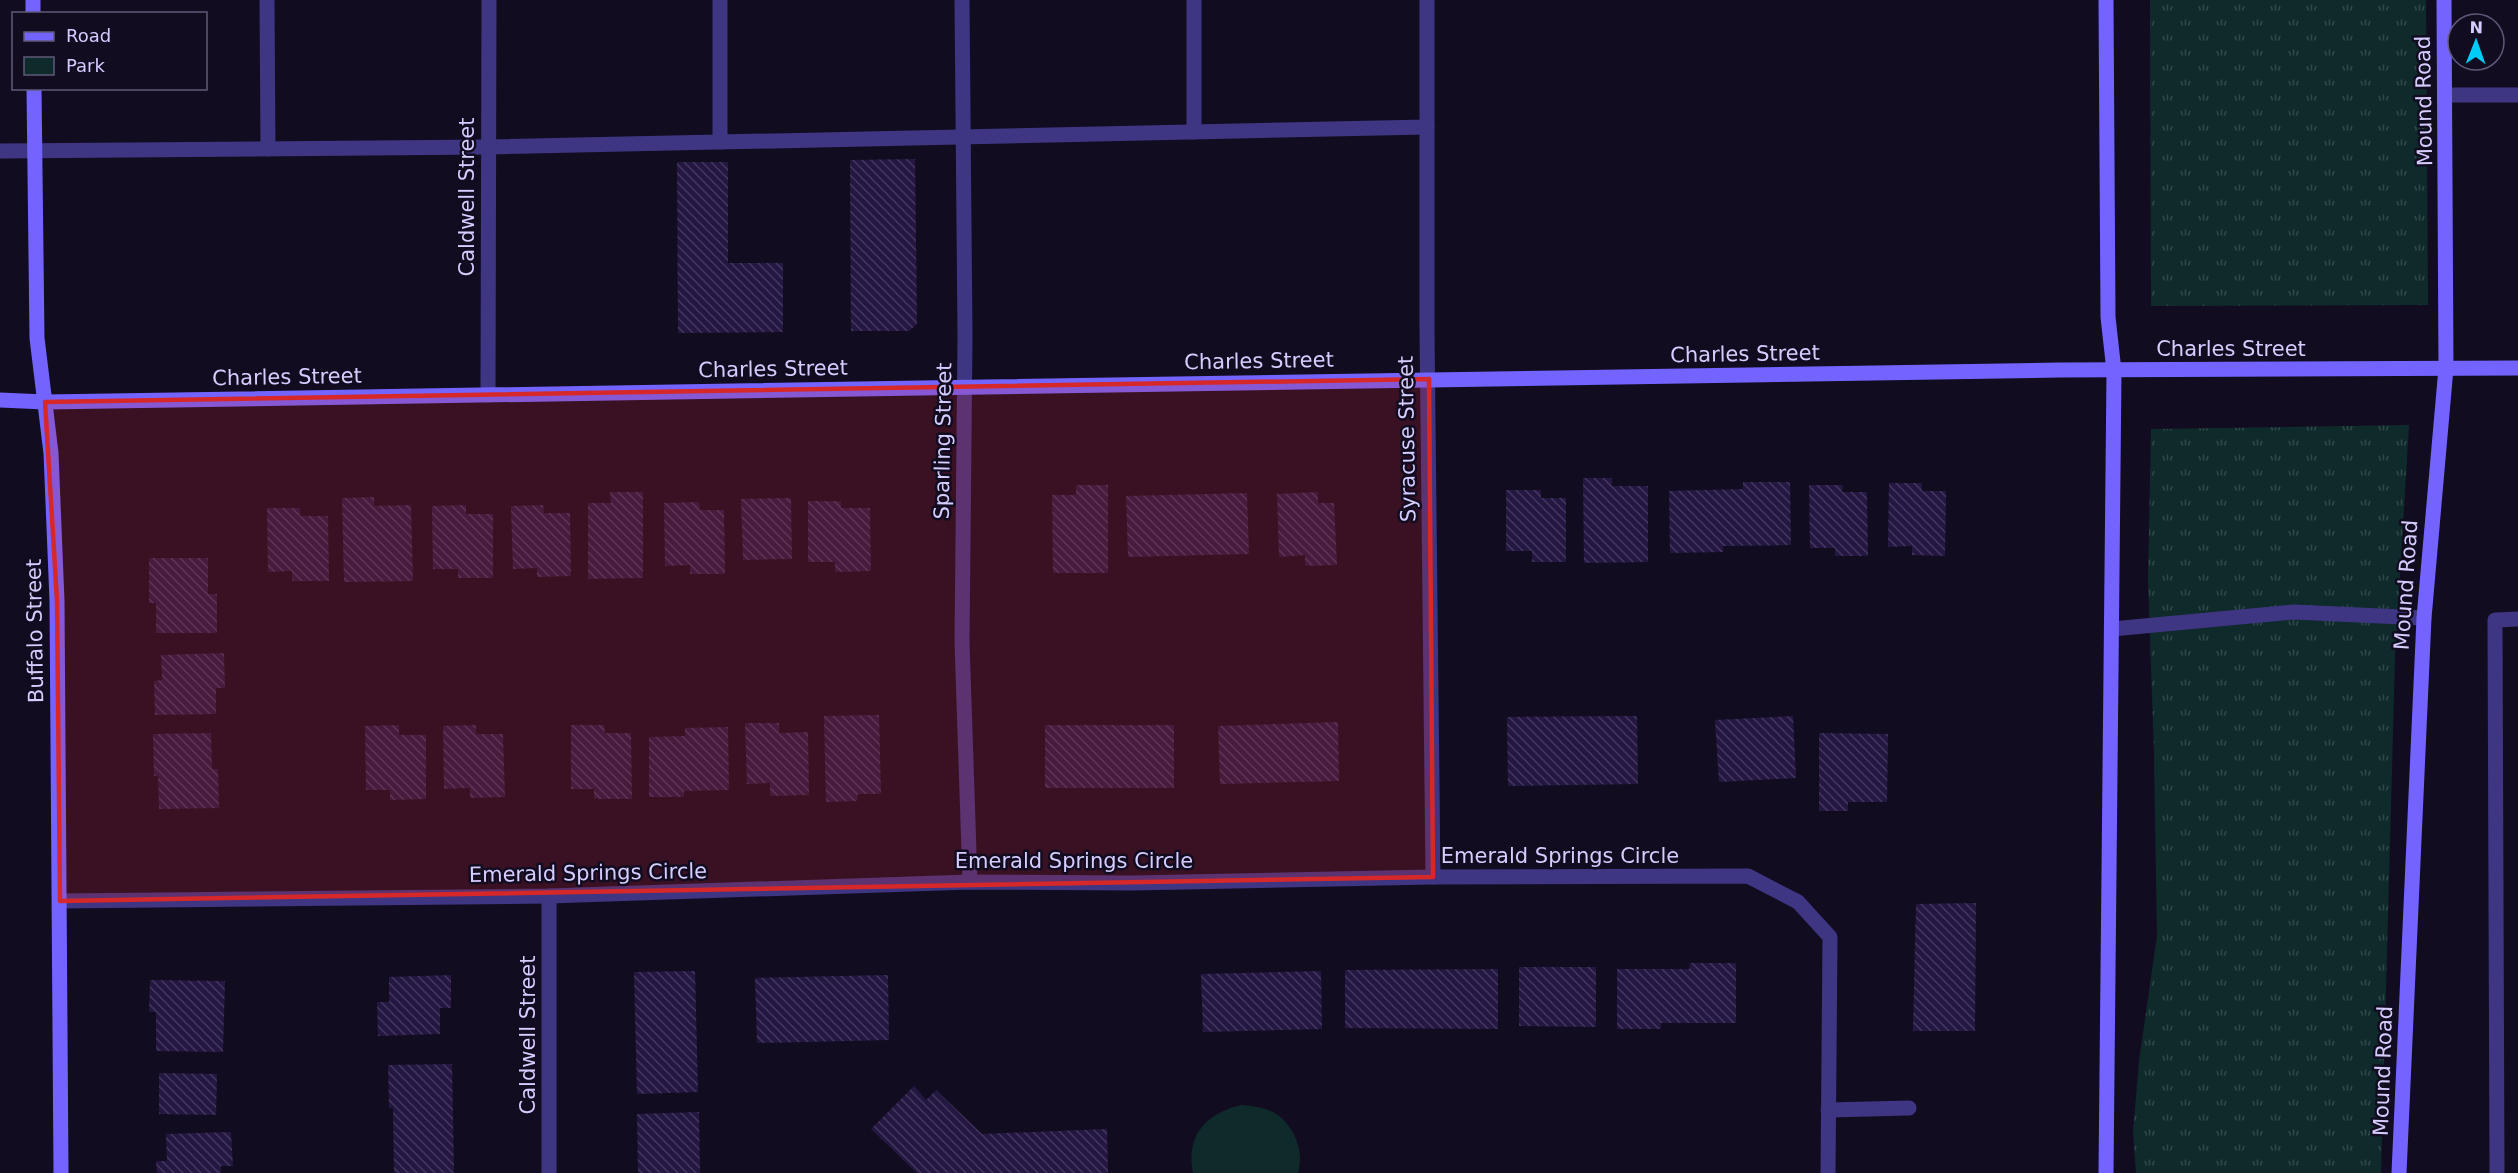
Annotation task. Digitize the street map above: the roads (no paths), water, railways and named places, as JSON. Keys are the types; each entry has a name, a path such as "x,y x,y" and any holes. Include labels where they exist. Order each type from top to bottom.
{"street":[{"path":"267,0 268,149"},
{"name":"Caldwell Street","path":"488,395 489,0"},
{"path":"720,0 720,142"},
{"name":"Sparling Street","path":"962,0 965,337 962,642 970,882"},
{"path":"1194,0 1194,132"},
{"name":"Syracuse Street","path":"1427,0 1433,877"},
{"path":"2106,0 2108,318 2114,370 2106,1173"},
{"name":"Mound Road","path":"2400,1173 2424,618 2446,368 2444,0"},
{"name":"Buffalo Street","path":"34,90 37,338 51,453 57,601 61,1173"},
{"path":"2445,95 2518,95"},
{"path":"0,151 488,147 1427,127"},
{"name":"Charles Street","path":"0,400 45,402 2114,370 2518,368"},
{"path":"2112,629 2294,612 2424,618"},
{"path":"2497,1173 2495,620 2518,619"},
{"name":"Emerald Springs Circle","path":"60,901 549,896 970,882 1133,883 1433,877 1748,876 1798,902 1830,937 1828,1173"},
{"name":"Caldwell Street","path":"549,896 549,1173"},
{"path":"1828,1110 1909,1108"}]}
